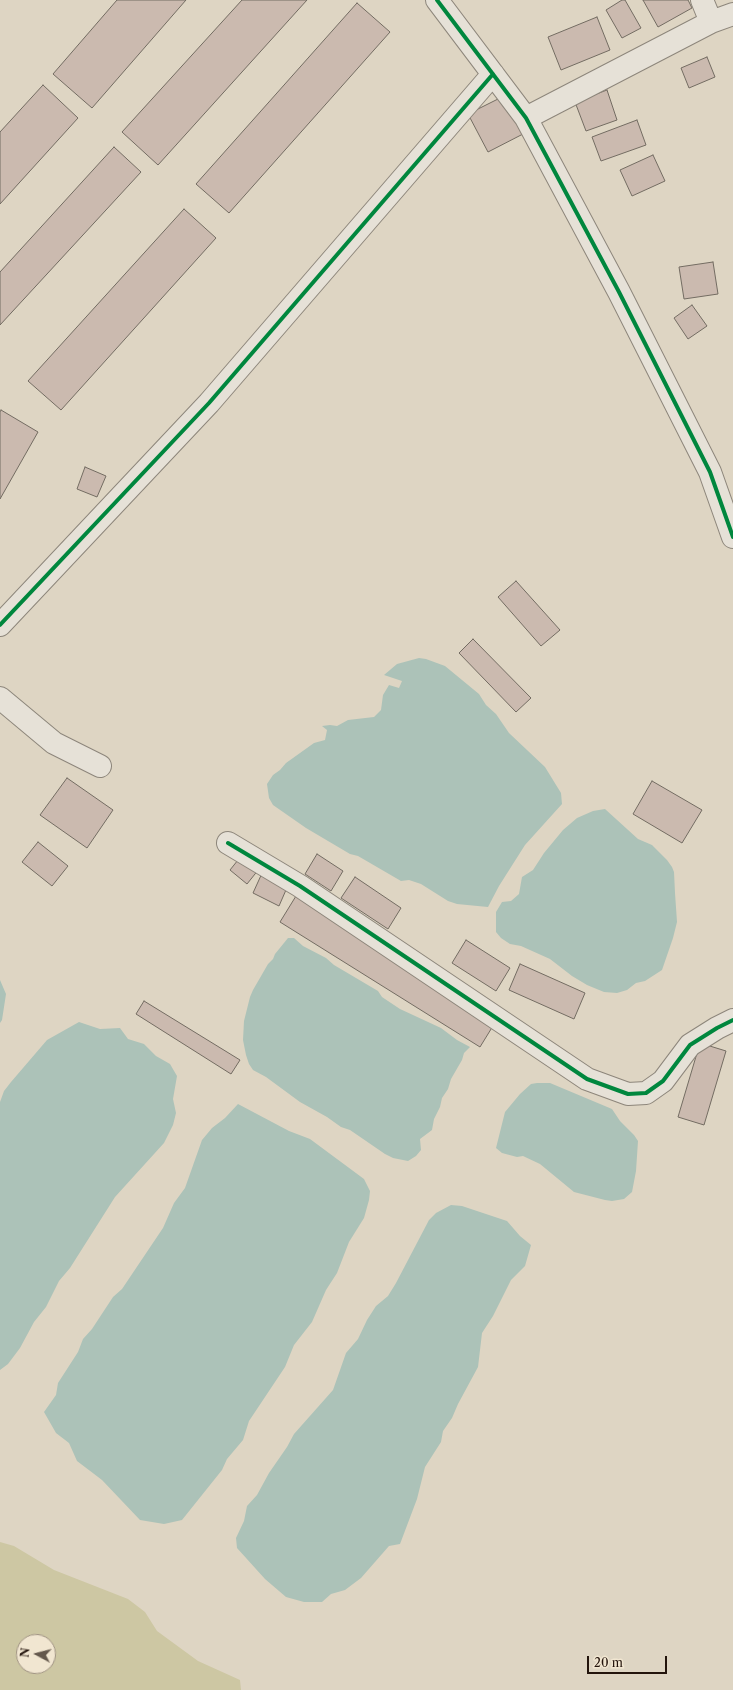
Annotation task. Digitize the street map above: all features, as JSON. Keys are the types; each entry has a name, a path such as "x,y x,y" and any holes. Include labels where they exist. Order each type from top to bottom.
{"street":[{"path":"437,0 526,118 619,292 710,472 733,537"},
{"path":"702,0 711,22"},
{"path":"526,118 711,22 733,14"},
{"path":"0,625 209,403 493,74"},
{"path":"0,698 54,743 100,766"},
{"path":"228,843 300,886 587,1079 628,1094 646,1093 663,1081 690,1045 733,1020"}],"shaded area":[{"path":"419,658 445,666 479,694 486,705 496,714 509,733 545,767 561,793 562,804 525,845 499,886 488,907 457,904 448,901 421,884 409,880 401,881 358,856 350,854 306,828 273,805 269,798 267,784 273,775 286,763 314,743 325,740 327,730 322,726 337,726 348,720 374,717 381,710 383,695 389,685 399,688 402,681 384,675 397,664"},
{"path":"605,809 638,839 652,845 667,860 674,872 677,922 662,970 645,981 636,983 627,990 617,993 604,992 587,985 572,976 550,959 521,946 510,944 501,938 496,932 496,912 502,902 511,901 519,894 522,877 533,870 544,853 563,830 577,818 593,811"},
{"path":"288,938 294,938 303,946 326,958 334,965 378,991 382,997 400,1009 441,1028 457,1040 470,1047 464,1053 462,1060 451,1079 448,1089 442,1098 440,1107 434,1119 432,1130 420,1139 421,1150 416,1156 408,1161 393,1158 385,1154 350,1130 341,1127 327,1117 300,1102 266,1077 253,1070 249,1064 243,1040 244,1021 250,997 268,964"},
{"path":"0,980 6,994 2,1020 0,1023"},
{"path":"79,1022 100,1029 120,1028 128,1039 144,1044 156,1056 170,1064 177,1076 173,1099 176,1113 173,1125 164,1143 115,1197 70,1268 59,1281 46,1307 34,1322 20,1348 8,1364 0,1370 0,1102 4,1091 47,1040"},
{"path":"550,1083 612,1109 620,1121 634,1135 638,1141 636,1171 632,1192 624,1199 612,1201 574,1192 540,1164 523,1156 517,1157 502,1153 496,1148 505,1112 520,1094 531,1084"},
{"path":"238,1104 289,1131 310,1139 364,1179 370,1191 369,1200 364,1218 349,1242 337,1273 326,1290 312,1322 294,1345 285,1367 249,1421 243,1440 227,1459 222,1470 182,1520 164,1524 140,1520 102,1480 77,1461 69,1443 56,1433 44,1412 56,1395 58,1383 78,1352 83,1339 92,1329 113,1297 122,1289 163,1228 174,1203 185,1188 202,1140 212,1128 225,1118"},
{"path":"451,1205 462,1206 507,1221 520,1236 531,1245 525,1266 511,1280 493,1316 482,1333 478,1367 452,1418 443,1431 441,1442 425,1467 417,1499 400,1544 389,1546 361,1578 345,1590 331,1594 322,1602 304,1602 286,1597 265,1579 237,1548 236,1538 244,1521 247,1506 257,1495 294,1434 333,1390 346,1353 358,1339 376,1306 388,1296 429,1220 436,1213"},
{"path":"0,1542 14,1546 54,1570 128,1599 145,1612 157,1631 198,1661 240,1680 241,1690 0,1690"}],"building":[{"path":"117,0 186,0 92,108 53,74"},
{"path":"242,0 307,0 158,165 122,132"},
{"path":"622,0 625,0 641,28 622,38 606,10"},
{"path":"643,0 688,0 692,8 658,27"},
{"path":"357,3 390,32 229,213 196,184"},
{"path":"597,17 610,50 561,70 548,37"},
{"path":"707,57 715,77 689,88 681,68"},
{"path":"43,85 78,118 0,204 0,132"},
{"path":"607,90 617,120 586,131 575,102"},
{"path":"504,96 523,134 488,152 468,114"},
{"path":"637,120 646,145 601,161 592,137"},
{"path":"114,147 141,172 0,325 0,272"},
{"path":"653,155 665,181 632,196 620,170"},
{"path":"184,209 216,238 61,410 28,381"},
{"path":"713,262 718,294 684,299 679,267"},
{"path":"692,305 707,326 688,339 674,318"},
{"path":"1,410 38,432 0,499 0,412"},
{"path":"85,467 106,476 97,497 77,489"},
{"path":"516,581 560,630 541,646 498,597"},
{"path":"473,639 531,698 516,712 459,653"},
{"path":"67,778 113,810 87,848 40,815"},
{"path":"652,781 702,810 682,843 633,814"},
{"path":"38,842 68,866 52,886 22,862"},
{"path":"317,854 343,871 331,891 305,874"},
{"path":"242,855 259,869 247,884 230,870"},
{"path":"263,871 289,883 279,906 253,893"},
{"path":"355,877 401,908 388,929 341,898"},
{"path":"296,896 496,1021 480,1047 280,922"},
{"path":"466,940 510,968 496,991 452,963"},
{"path":"520,964 585,993 574,1019 509,990"},
{"path":"144,1001 240,1060 231,1074 136,1014"},
{"path":"700,1043 726,1051 704,1125 678,1117"}],"cycle path":[{"path":"437,0 526,118 619,292 710,472 733,537"},
{"path":"0,625 209,403 493,74"},
{"path":"228,843 300,886 587,1079 628,1094 646,1093 663,1081 690,1045 733,1020"}]}
